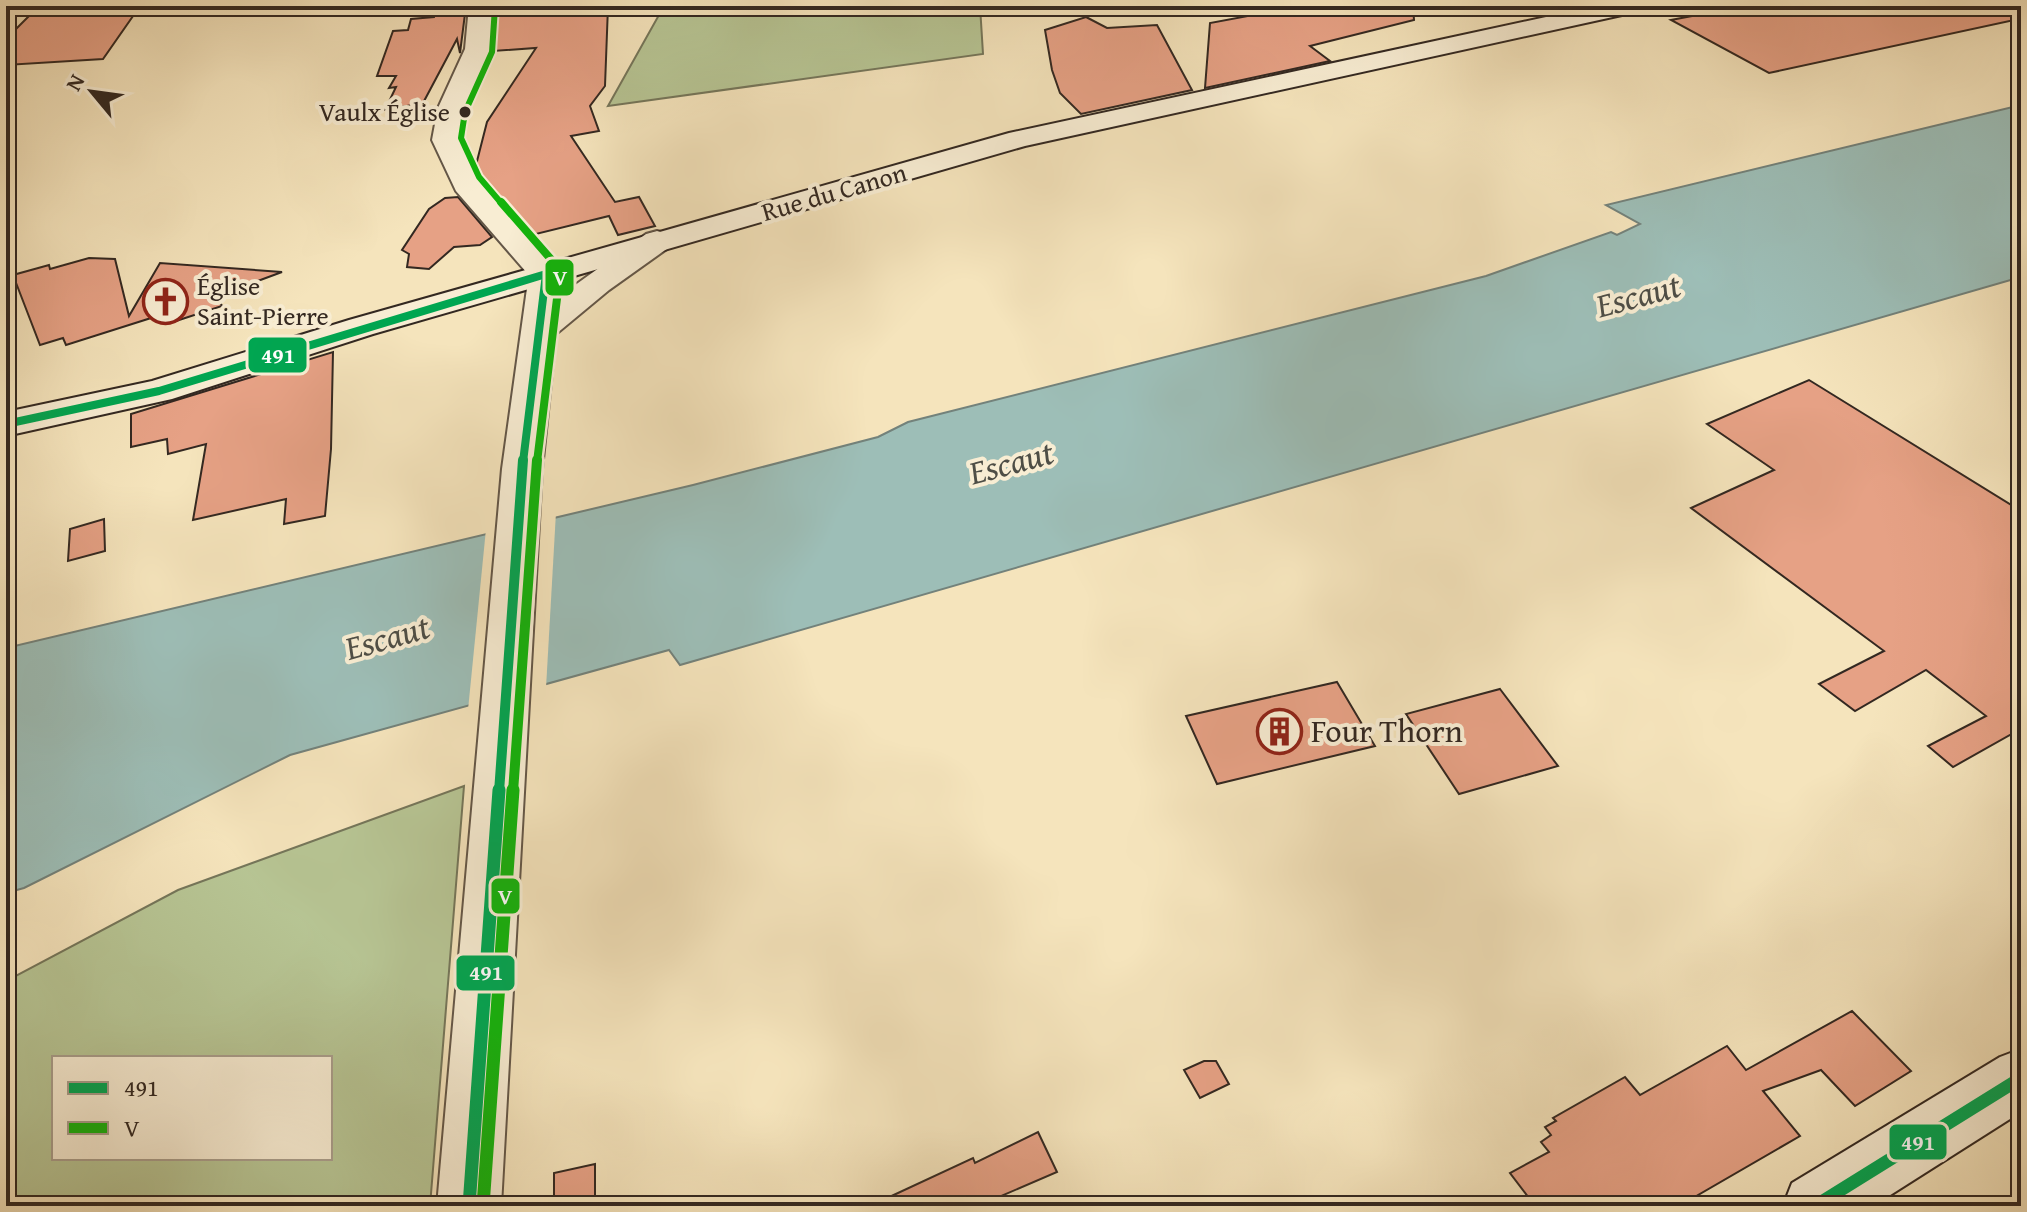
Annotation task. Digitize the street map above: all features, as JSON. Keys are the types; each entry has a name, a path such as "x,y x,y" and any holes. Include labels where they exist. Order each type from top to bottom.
{"main road":[{"path":"469,1206 522,469 546,274 467,185 446,140 452,108 478,49 481,6"},
{"path":"1530,6 1564,20"},
{"name":"Rue du Canon","path":"46,415 159,391 657,241 1019,139 1491,25 1564,20 1631,6"},
{"path":"539,331 597,283 657,241"},
{"path":"6,418 46,415"},
{"path":"6,424 46,415"},
{"path":"1815,1206 2021,1078"}],"green space":[{"path":"664,6 980,6 983,54 608,106"},
{"path":"464,786 430,1206 6,1206 6,981 178,890"}],"water":[{"name":"Escaut","path":"2021,105 2021,277 680,665 669,650 290,755 24,888 6,893 6,648 693,485 878,437 908,422 1486,276 1611,232 1617,235 1640,224 1606,205"}],"pier":[{"path":"556,512 546,688 468,710 486,529"}],"building":[{"path":"39,6 140,6 103,59 6,65 6,39"},
{"path":"437,6 466,6 460,53 457,39 423,103 385,110 396,87 389,88 396,76 377,76 393,31 408,30 411,19 434,17"},
{"path":"496,6 608,6 605,86 590,106 599,131 571,136 615,202 639,197 655,226 618,235 609,216 532,235 484,180 476,165 487,122 536,48 493,51"},
{"path":"1341,6 1413,6 1414,20 1310,46 1330,61 1205,88 1210,23 1285,9 1295,15"},
{"path":"1745,6 2018,6 2019,19 1769,73 1671,20"},
{"path":"1086,17 1107,28 1157,25 1192,90 1081,114 1060,93 1052,70 1045,30"},
{"path":"458,197 492,237 480,245 454,247 429,269 407,267 409,254 402,250 429,209 445,198"},
{"path":"89,258 115,259 129,316 160,263 282,272 217,296 222,306 176,321 170,312 66,345 63,338 40,345 13,275"},
{"path":"333,352 331,449 325,516 284,524 286,499 193,520 206,444 168,454 167,439 131,447 131,414"},
{"path":"1809,380 2021,511 2021,744 2010,735 1953,767 1928,746 1986,716 1926,670 1855,711 1819,684 1884,651 1691,508 1774,470 1707,424"},
{"path":"104,519 105,551 68,561 70,529"},
{"name":"Four Thorn","path":"1337,682 1375,746 1217,784 1186,716"},
{"path":"1500,689 1558,766 1459,794 1406,714"},
{"path":"1852,1011 1911,1071 1855,1106 1821,1070 1763,1091 1800,1136 1679,1206 1535,1206 1510,1173 1549,1152 1541,1142 1551,1135 1545,1127 1556,1121 1553,1118 1625,1077 1640,1095 1727,1046 1746,1070"},
{"path":"1204,1061 1216,1061 1229,1084 1200,1098 1184,1070"},
{"path":"1038,1132 1057,1172 978,1206 870,1206 973,1158 975,1163"},
{"path":"595,1164 595,1196 554,1206 554,1173"}],"transit line":[{"name":"V","path":"483,1206 536,470 560,274 556,265 479,177 461,138 465,112 492,52 495,7"},
{"name":"491","path":"6,424 159,391 546,274"},
{"name":"491","path":"469,1206 522,469 546,274"},
{"name":"491","path":"1815,1206 2021,1078"}],"place":[{"name":"Vaulx Église","path":"465,112"},
{"name":"Église Saint-Pierre","path":"166,301"},
{"name":"Four Thorn","path":"1280,731"}]}
